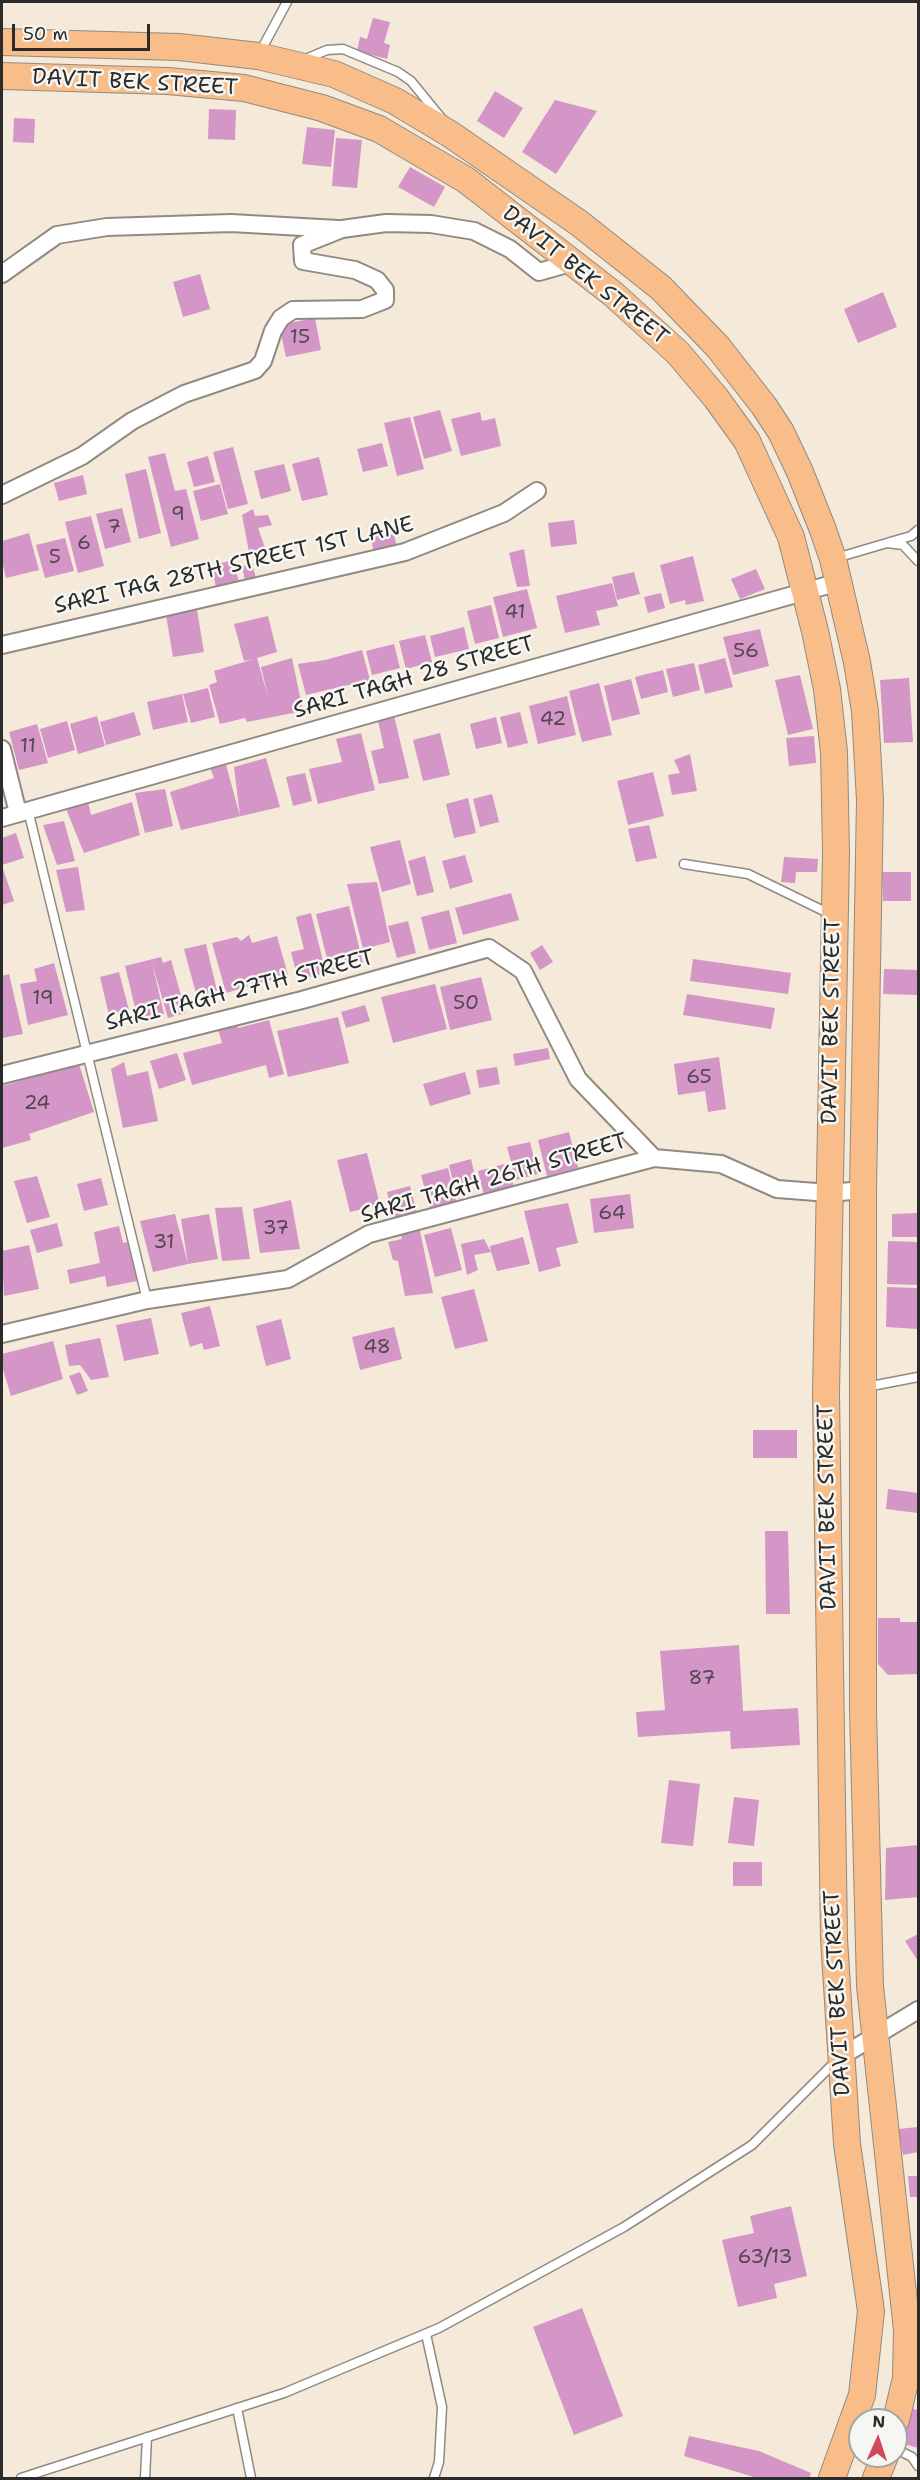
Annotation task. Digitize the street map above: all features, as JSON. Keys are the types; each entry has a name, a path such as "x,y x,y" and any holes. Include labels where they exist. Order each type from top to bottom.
{"main road":[{"name":"DAVIT BEK STREET","path":"2,42 179,47 258,56 296,63 367,87 395,101 454,137 579,223 637,267 718,347 746,381 781,432 800,472 836,571 865,711 869,788 863,1190 863,1722 870,1986 907,2330 907,2368 899,2408"},
{"name":"DAVIT BEK STREET","path":"2,76 156,80 244,88 322,108 379,129 466,180 574,262 643,319 678,353 716,398 747,441 790,537 806,591 827,689 834,752 835,916 826,1394 834,1927 847,2144 870,2320 862,2395 832,2478"}],"street":[{"path":"2,274 57,235 107,227 231,223 342,229 386,223 431,224 474,231 510,249 539,272 574,262"},
{"path":"2,495 82,456 132,421 184,394 255,370 263,362 273,331 281,318 293,310 362,309 385,300 385,290 377,280 355,270 303,261 302,245 342,229"},
{"name":"SARI TAG 28TH STREET 1ST LANE","path":"2,645 405,552 504,513 537,491"},
{"name":"SARI TAGH 28 STREET","path":"16,814 806,591 836,571"},
{"path":"2,750 16,814"},
{"name":"SARI TAGH 27TH STREET","path":"2,1075 302,1000 489,948 523,971 578,1079 654,1158"},
{"name":"SARI TAGH 26TH STREET","path":"2,1334 147,1300 288,1279 369,1234 654,1158 721,1164 777,1189 829,1193 863,1190"},
{"path":"840,2057 918,2010"}],"lane":[{"path":"258,56 288,2"},
{"path":"836,571 887,543 911,536 918,530"},
{"path":"887,543 903,545 918,561"},
{"path":"16,814 88,1053 147,1300"},
{"path":"684,864 748,874 835,916"},
{"path":"862,1388 918,1377"},
{"path":"21,2478 284,2393 426,2334 624,2227 752,2145 840,2057"},
{"path":"426,2334 442,2407 439,2462 434,2478"},
{"path":"237,2408 251,2478"},
{"path":"145,2478 147,2437"},
{"path":"908,2455 918,2466"}],"building":[{"path":"373,18 390,22 384,43 390,45 387,59 357,51 360,37 367,39"},
{"path":"495,91 523,108 504,138 477,121"},
{"path":"555,100 597,111 556,174 522,152"},
{"path":"209,109 236,110 235,140 208,139"},
{"path":"14,118 35,119 34,143 13,142"},
{"path":"307,127 335,130 331,167 302,164"},
{"path":"336,138 362,140 357,188 332,186"},
{"path":"410,167 445,187 434,207 398,187"},
{"path":"200,274 210,309 183,317 173,282"},
{"path":"883,292 897,327 858,343 844,309"},
{"path":"315,318 321,350 286,357 279,325"},
{"path":"440,410 452,451 424,459 413,417"},
{"path":"480,412 482,421 495,418 501,446 461,456 451,419"},
{"path":"410,417 424,469 397,476 384,423"},
{"path":"382,443 388,466 363,472 357,449"},
{"path":"233,447 248,504 228,509 213,452"},
{"path":"165,453 175,491 186,489 199,539 171,547 148,457"},
{"path":"208,456 215,482 194,487 187,462"},
{"path":"319,457 328,495 302,501 292,464"},
{"path":"284,464 291,491 261,499 254,471"},
{"path":"146,469 161,533 139,539 125,474"},
{"path":"83,475 87,494 59,501 54,483"},
{"path":"220,484 228,514 201,521 193,491"},
{"path":"122,508 131,542 105,549 96,514"},
{"path":"253,509 255,516 268,515 272,525 258,528 265,548 249,552 242,515"},
{"path":"91,516 104,566 78,573 65,522"},
{"path":"574,520 577,544 551,547 548,523"},
{"path":"392,527 397,547 374,552 369,532"},
{"path":"29,533 39,570 6,578 2,561 2,541"},
{"path":"65,538 74,571 45,578 36,545"},
{"path":"524,549 530,586 517,587 509,553"},
{"path":"693,556 704,601 686,605 685,600 670,604 660,565"},
{"path":"233,560 239,582 216,587 211,566"},
{"path":"252,563 257,582 246,585 242,566"},
{"path":"756,569 765,589 740,599 731,579"},
{"path":"634,572 640,594 617,600 612,577"},
{"path":"612,583 618,606 596,611 600,625 565,633 556,596"},
{"path":"527,589 537,628 503,637 493,597"},
{"path":"661,593 665,608 648,613 644,597"},
{"path":"491,605 499,638 475,644 467,611"},
{"path":"197,610 204,652 173,657 166,615"},
{"path":"268,616 277,652 257,658 268,697 261,667 292,658 303,711 247,722 245,718 220,724 209,685 217,682 214,671 254,659 244,661 234,624"},
{"path":"464,627 469,649 435,657 430,636"},
{"path":"760,629 769,666 733,675 723,637"},
{"path":"425,635 432,662 406,669 399,641"},
{"path":"394,644 400,668 372,675 366,651"},
{"path":"362,650 370,680 306,695 298,664 325,660"},
{"path":"725,658 733,687 705,694 698,665"},
{"path":"694,663 700,690 673,697 666,669"},
{"path":"663,670 668,692 641,699 635,677"},
{"path":"800,675 813,729 788,735 775,680"},
{"path":"909,678 913,742 884,743 880,680"},
{"path":"631,679 640,714 612,721 604,686"},
{"path":"599,683 612,735 582,742 569,691"},
{"path":"208,688 215,717 191,723 183,694"},
{"path":"182,694 188,722 153,730 147,702"},
{"path":"567,696 576,735 538,744 529,706"},
{"path":"134,712 141,735 106,745 100,722"},
{"path":"520,712 528,743 508,748 500,717"},
{"path":"97,716 105,746 78,754 70,724"},
{"path":"394,716 409,778 379,784 371,751 384,748 378,721"},
{"path":"496,717 502,743 476,749 470,724"},
{"path":"67,721 75,750 48,758 40,729"},
{"path":"37,724 48,763 19,770 9,732"},
{"path":"361,733 375,790 318,804 309,769 342,762 336,739"},
{"path":"440,733 450,775 423,781 413,740"},
{"path":"814,736 816,763 789,766 786,738"},
{"path":"690,754 697,791 672,795 668,775 680,773 674,760"},
{"path":"266,758 280,807 181,830 170,792 214,778 209,765 225,761 240,816 234,767"},
{"path":"653,772 664,816 628,825 617,781"},
{"path":"305,773 312,801 293,806 286,777"},
{"path":"165,789 173,826 145,833 135,793"},
{"path":"492,794 499,822 480,827 473,799"},
{"path":"468,798 476,833 454,838 446,804"},
{"path":"88,802 91,815 132,802 140,835 84,853 66,809"},
{"path":"64,821 75,861 57,865 43,825"},
{"path":"649,825 657,858 636,862 628,829"},
{"path":"16,833 24,858 2,865 2,838"},
{"path":"400,840 411,884 382,892 370,847"},
{"path":"465,855 473,882 450,889 442,861"},
{"path":"425,856 434,892 417,896 408,861"},
{"path":"784,857 818,859 817,872 796,872 795,883 781,882"},
{"path":"2,866 14,901 2,905"},
{"path":"78,867 85,910 66,912 56,870"},
{"path":"882,872 911,872 911,901 883,901"},
{"path":"377,882 390,942 363,949 347,884"},
{"path":"511,893 519,920 463,935 455,908"},
{"path":"349,906 363,963 330,971 316,914"},
{"path":"449,910 457,943 429,950 421,917"},
{"path":"311,913 326,973 298,980 291,952 304,949 296,917"},
{"path":"408,921 416,953 397,958 388,926"},
{"path":"249,935 252,943 277,936 288,975 226,993 212,943 237,937 241,941"},
{"path":"206,944 217,991 197,997 184,949"},
{"path":"542,945 553,962 540,970 530,953"},
{"path":"161,957 163,963 171,960 186,1013 168,1018 152,963 164,1014 138,1020 125,966"},
{"path":"693,959 791,973 788,994 690,981"},
{"path":"54,963 68,1015 28,1025 20,984 37,981 34,969"},
{"path":"884,969 918,970 918,995 883,994"},
{"path":"119,972 129,1010 109,1015 100,977"},
{"path":"9,974 23,1034 2,1038 2,976"},
{"path":"481,977 492,1020 450,1030 440,987"},
{"path":"435,984 447,1029 393,1043 381,997"},
{"path":"687,994 775,1008 771,1029 683,1015"},
{"path":"365,1005 370,1021 346,1028 341,1012"},
{"path":"338,1017 349,1063 288,1077 277,1031"},
{"path":"269,1020 284,1074 269,1078 266,1065 192,1085 183,1053 222,1043 218,1029 237,1024 238,1028"},
{"path":"548,1048 550,1059 515,1066 513,1054"},
{"path":"177,1053 186,1080 159,1089 150,1061"},
{"path":"719,1057 726,1109 708,1112 705,1091 678,1095 674,1064"},
{"path":"124,1062 127,1076 148,1071 158,1121 123,1128 111,1069"},
{"path":"79,1064 94,1112 29,1134 31,1140 2,1148 2,1086"},
{"path":"497,1067 500,1084 479,1088 476,1070"},
{"path":"465,1072 471,1094 430,1106 423,1084"},
{"path":"569,1132 578,1168 547,1176 538,1140"},
{"path":"530,1142 538,1174 516,1180 507,1147"},
{"path":"367,1153 380,1205 350,1212 337,1160"},
{"path":"471,1159 477,1184 455,1190 449,1165"},
{"path":"508,1163 514,1187 484,1195 478,1171"},
{"path":"448,1168 456,1201 430,1208 421,1175"},
{"path":"37,1176 50,1217 27,1223 14,1181"},
{"path":"101,1178 108,1205 84,1211 77,1184"},
{"path":"410,1186 417,1213 394,1219 387,1192"},
{"path":"630,1194 634,1228 594,1233 590,1199"},
{"path":"291,1200 300,1249 260,1253 253,1209"},
{"path":"568,1203 578,1243 556,1248 561,1266 539,1272 524,1211"},
{"path":"242,1207 250,1259 222,1261 215,1208"},
{"path":"918,1213 918,1237 892,1237 892,1214"},
{"path":"175,1214 188,1264 153,1272 140,1221"},
{"path":"209,1214 218,1259 188,1264 181,1219"},
{"path":"57,1223 63,1246 37,1253 30,1230"},
{"path":"119,1226 123,1243 132,1241 137,1281 107,1287 105,1276 70,1284 67,1270 100,1263 94,1232"},
{"path":"419,1226 433,1293 405,1296 398,1261 393,1260 388,1242 402,1239 399,1230"},
{"path":"451,1228 462,1270 435,1277 424,1235"},
{"path":"523,1237 530,1264 497,1271 490,1246"},
{"path":"484,1239 491,1252 474,1255 478,1270 467,1275 461,1244"},
{"path":"888,1241 918,1242 918,1285 887,1284"},
{"path":"29,1245 39,1289 4,1296 2,1251"},
{"path":"887,1287 918,1288 918,1329 886,1327"},
{"path":"474,1289 488,1341 455,1349 441,1297"},
{"path":"210,1306 220,1346 204,1350 202,1343 190,1347 181,1313"},
{"path":"151,1318 159,1354 124,1361 116,1325"},
{"path":"281,1319 291,1359 266,1366 256,1326"},
{"path":"394,1327 402,1359 360,1370 352,1337"},
{"path":"100,1338 109,1377 91,1380 80,1365 69,1366 65,1345"},
{"path":"53,1341 63,1379 11,1396 2,1366 2,1354"},
{"path":"80,1372 88,1391 77,1395 69,1376"},
{"path":"753,1430 797,1430 797,1458 753,1458"},
{"path":"888,1489 918,1493 918,1513 886,1509"},
{"path":"765,1531 788,1531 790,1614 766,1614"},
{"path":"878,1618 900,1618 900,1622 918,1622 918,1674 888,1675 878,1664"},
{"path":"739,1645 743,1711 798,1708 800,1745 731,1749 730,1731 638,1737 636,1712 665,1710 660,1651"},
{"path":"669,1780 700,1784 693,1846 661,1843"},
{"path":"734,1797 759,1800 754,1846 728,1843"},
{"path":"918,1845 918,1897 885,1900 886,1848"},
{"path":"733,1862 762,1862 762,1886 733,1886"},
{"path":"918,1934 918,1961 905,1941"},
{"path":"918,2127 918,2152 903,2155 898,2129"},
{"path":"908,2176 918,2176 918,2197 910,2197"},
{"path":"791,2206 807,2276 774,2284 777,2298 738,2307 722,2240 754,2233 750,2216"},
{"path":"582,2308 623,2416 574,2435 533,2327"},
{"path":"910,2408 918,2410 918,2448 908,2445"},
{"path":"689,2436 759,2451 811,2473 809,2478 757,2478 684,2456"}]}
